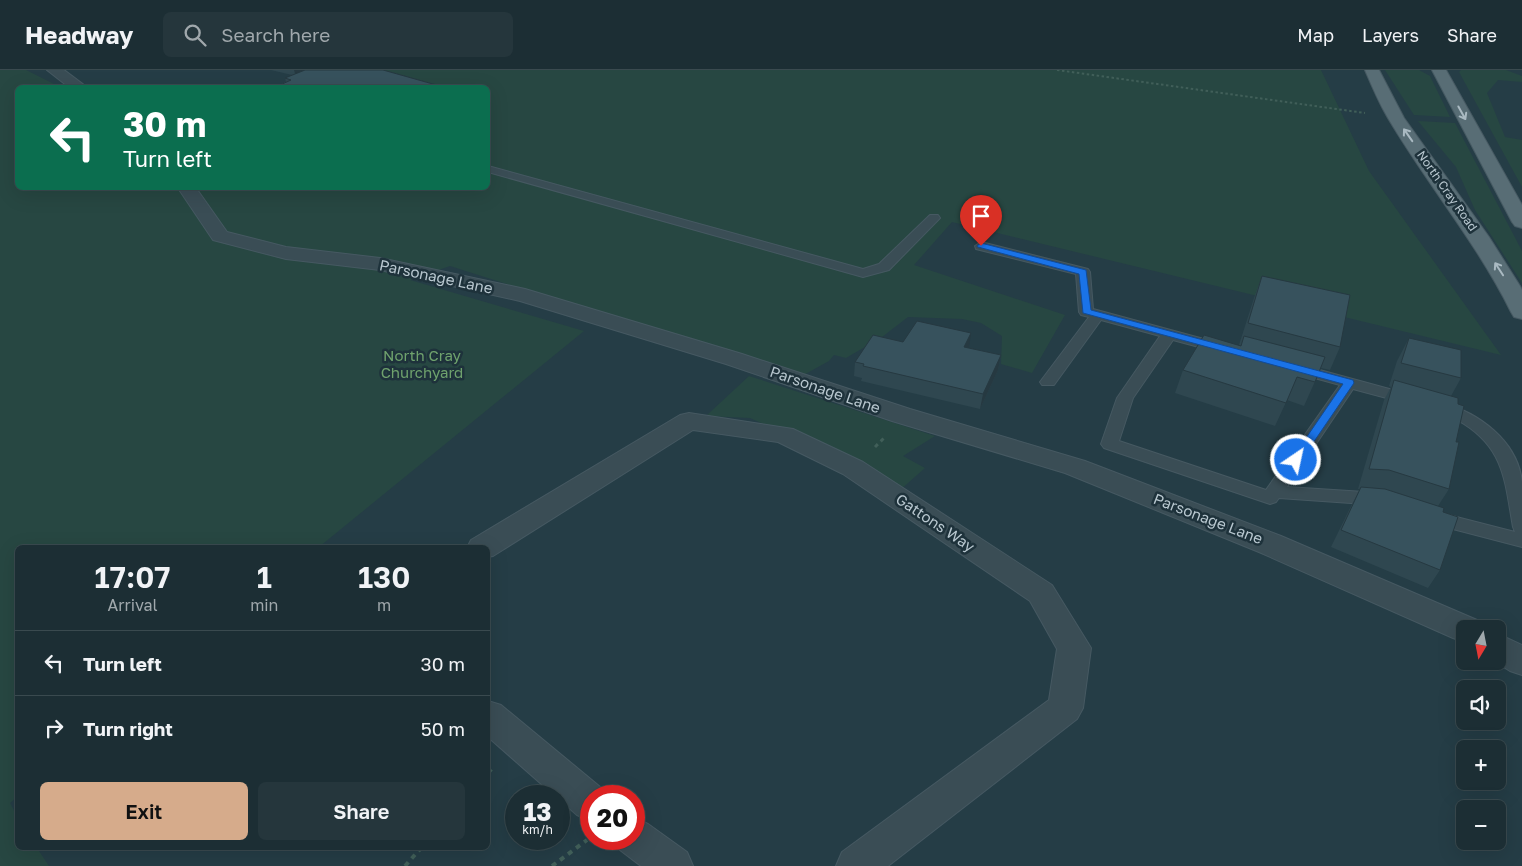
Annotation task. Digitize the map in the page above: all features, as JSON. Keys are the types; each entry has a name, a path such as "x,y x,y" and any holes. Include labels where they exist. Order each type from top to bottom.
{"main road":[{"name":"North Cray Road","path":"1372,70 1395,117 1474,230 1511,288 1522,312"},
{"path":"1438,70 1522,222"}],"street":[{"path":"54,70 77,85"},
{"name":"Parsonage Lane","path":"189,190 220,236 286,253 380,264 525,296 734,359 902,415 1075,468 1270,544 1456,625"},
{"name":"Gattons Way","path":"487,545 689,421 784,435 853,468 1041,593 1074,648 1065,708 856,866"},
{"path":"1506,652 1522,661"},
{"path":"490,718 580,794"},
{"path":"645,845 673,866"}],"lane":[{"path":"286,85 324,70"},
{"path":"490,170 863,273 884,267 934,218"},
{"path":"981,246 1083,272 1086,312 1235,352"},
{"path":"1048,382 1098,315"},
{"path":"1169,334 1125,398 1110,444 1270,498 1349,383"},
{"path":"1282,364 1457,412 1488,435 1506,456 1522,527"},
{"path":"1274,492 1377,498 1395,504"},
{"path":"1414,510 1522,540"}],"path":[{"path":"1057,70 1395,117"},
{"path":"853,468 898,424 902,415"},
{"path":"552,866 580,844"},
{"path":"405,866 419,850"}],"green space":[{"name":"North Cray Churchyard","path":"0,70 26,70 56,85 15,85 15,190 490,190 490,85 308,85 349,70 1321,70 1369,171 1501,355 952,222 914,265 1065,315 1032,373 1001,364 1002,336 981,323 962,319 908,317 882,337 846,358 834,355 829,361 800,377 450,266 410,280 584,331 321,545 15,545 15,799 10,803 15,812 15,850 38,850 49,866 0,866"},
{"path":"1385,70 1419,70 1430,76 1450,117 1414,115"},
{"path":"1461,70 1506,70 1522,76 1522,82 1498,80 1487,93 1505,137 1522,140 1522,187 1459,72"},
{"path":"1418,121 1455,123 1522,251 1522,283 1475,210 1456,167"},
{"path":"749,376 935,436 903,456 925,468 899,491 814,446 750,418 706,416"}],"building":[{"path":"305,70 383,70 436,85 280,85 291,80 285,78"},
{"path":"1262,276 1350,295 1340,347 1248,323"},
{"path":"917,321 971,333 964,347 1001,355 983,394 863,366 864,364 855,362 873,335 903,342"},
{"path":"1204,335 1241,346 1244,336 1325,357 1315,382 1297,377 1286,403 1183,370"},
{"path":"1409,338 1461,350 1461,378 1401,363"},
{"path":"1394,380 1458,398 1458,404 1464,406 1449,489 1389,470 1369,469"},
{"path":"1361,487 1385,489 1444,508 1443,512 1458,517 1440,570 1341,530"}],"route":[{"path":"981,246 1083,272 1086,312 1349,383 1296,460"}]}
